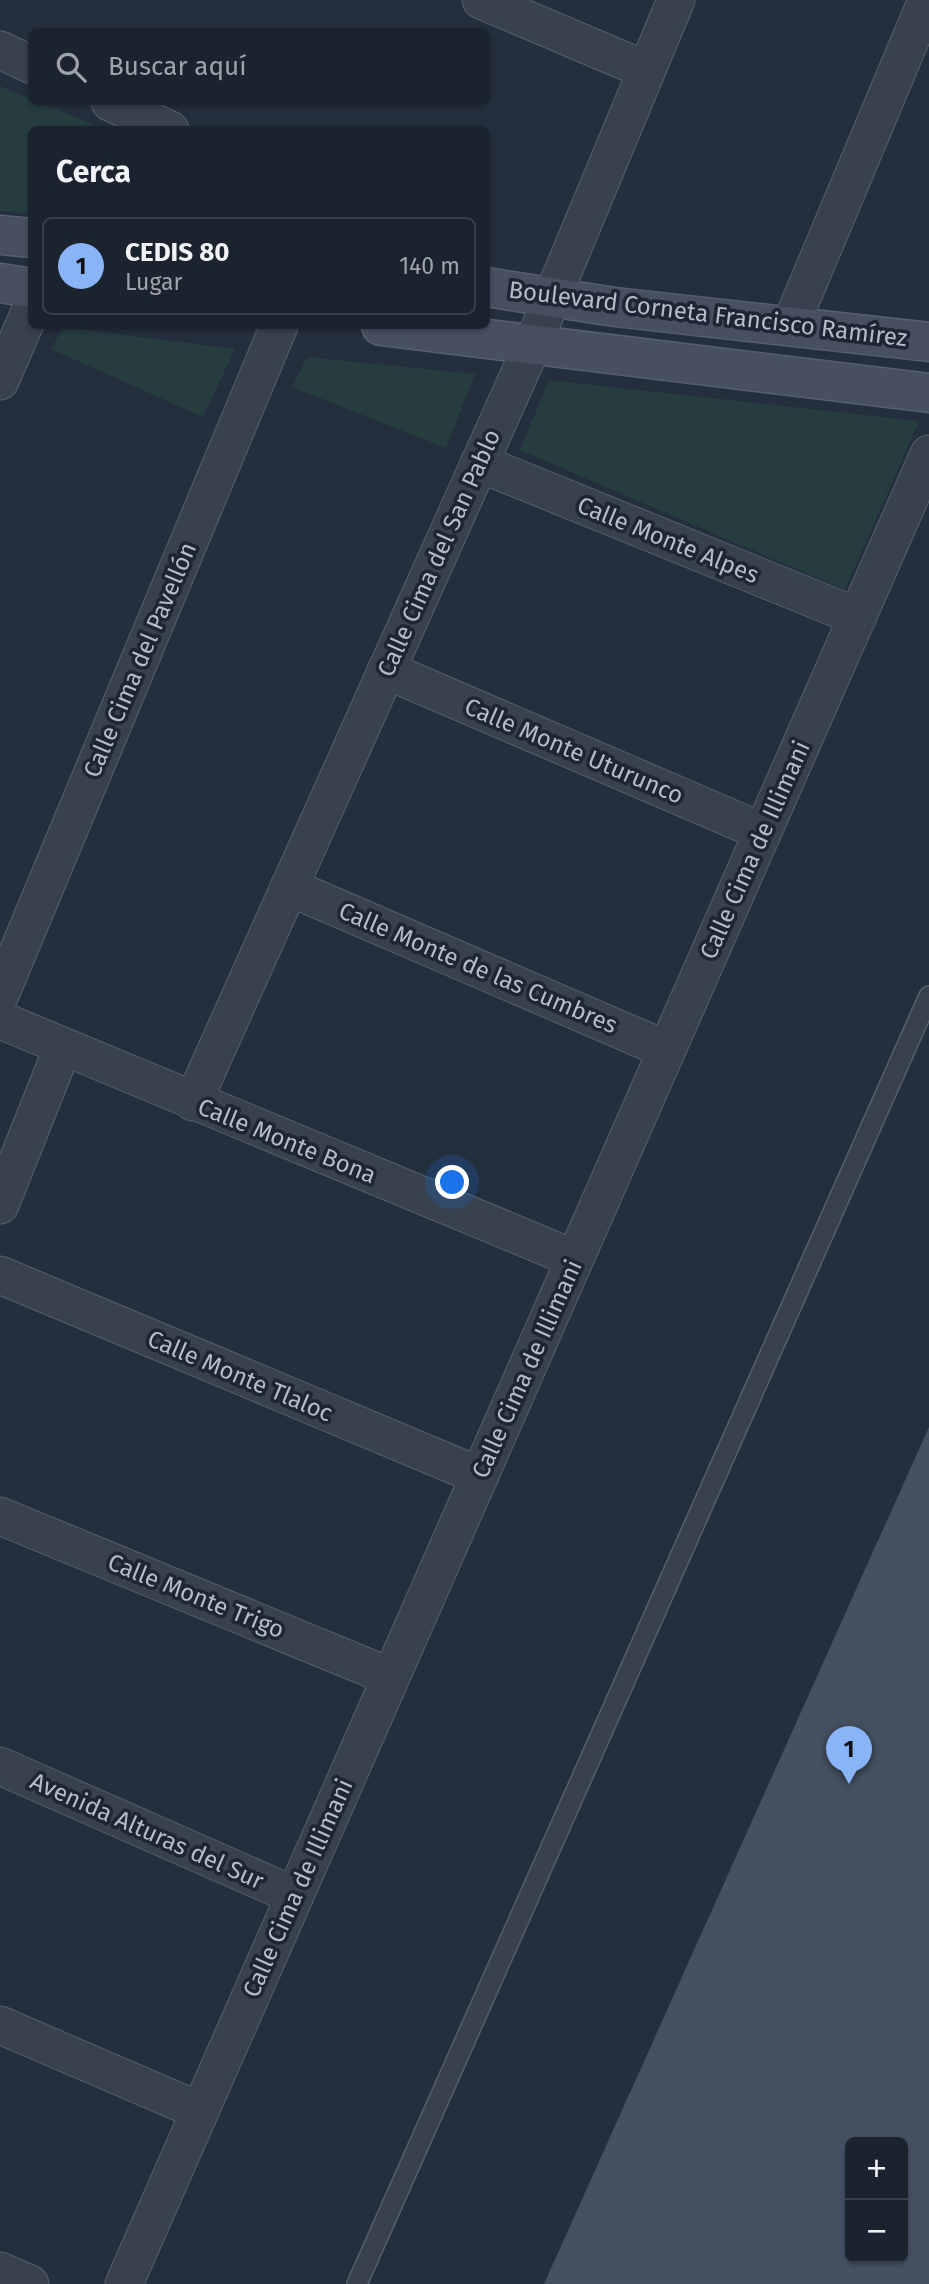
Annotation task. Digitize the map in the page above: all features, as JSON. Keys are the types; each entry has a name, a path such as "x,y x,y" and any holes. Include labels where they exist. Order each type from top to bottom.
{"street":[{"path":"481,0 646,71"},
{"name":"Calle Cima del San Pablo","path":"193,1102 532,346 676,0"},
{"path":"791,324 927,0"},
{"path":"0,50 28,63"},
{"path":"116,105 161,126"},
{"path":"0,235 28,238"},
{"path":"0,283 28,287"},
{"name":"Boulevard Corneta Francisco Ramírez","path":"494,285 615,307 791,324 929,342"},
{"path":"0,381 28,316"},
{"name":"Calle Cima del Pavellón","path":"0,995 278,329"},
{"path":"404,329 929,393"},
{"name":"Calle Cima de Illimani","path":"124,2284 929,454"},
{"name":"Calle Monte Alpes","path":"479,463 858,617"},
{"name":"Calle Monte Uturunco","path":"386,670 762,832"},
{"name":"Calle Monte de las Cumbres","path":"289,887 667,1050"},
{"name":"Calle Monte Bona","path":"0,1020 575,1259"},
{"path":"0,1205 63,1047"},
{"name":"Calle Monte Tlaloc","path":"0,1275 480,1476"},
{"name":"Calle Monte Trigo","path":"0,1516 391,1677"},
{"name":"Avenida Alturas del Sur","path":"0,1766 295,1896"},
{"path":"0,2025 200,2111"},
{"path":"0,2271 30,2284"}],"lane":[{"path":"357,2284 929,996"}],"green space":[{"path":"0,86 28,98 28,105 46,105 97,126 28,126 28,214 0,211"},
{"path":"62,329 79,329 235,349 203,417 51,349"},
{"path":"307,357 475,374 446,448 292,387"},
{"path":"549,380 919,421 845,590 520,450"}],"building":[{"path":"929,1427 929,2284 544,2284"}],"place":[{"name":"CEDIS 80","path":"849,1784"}]}
